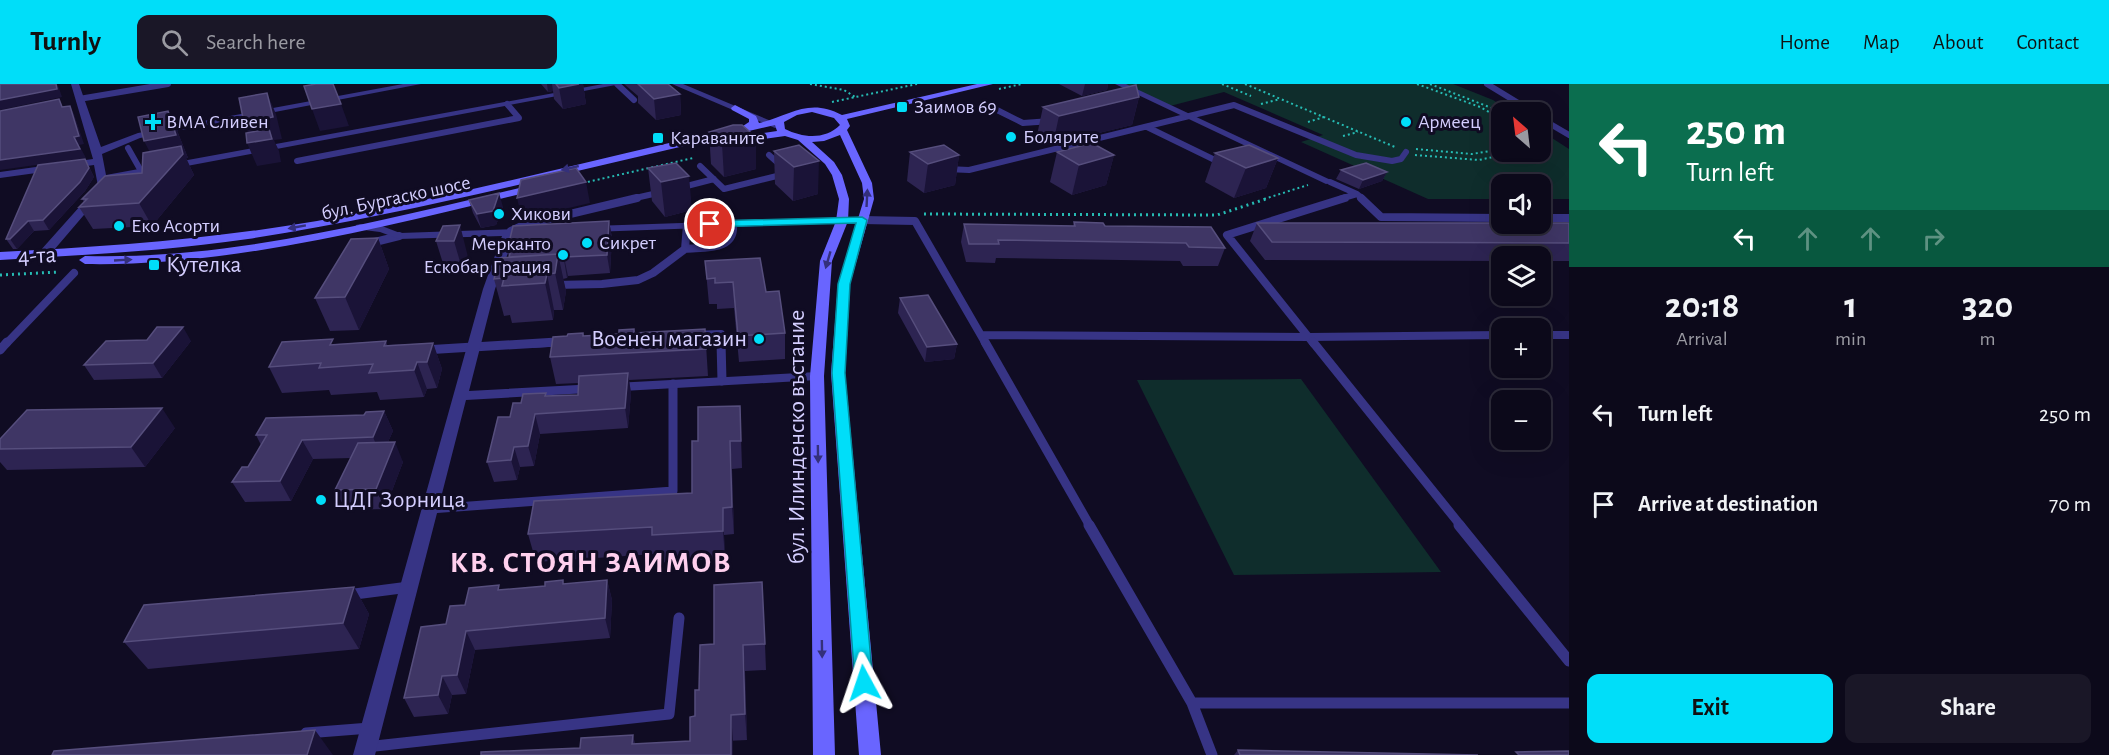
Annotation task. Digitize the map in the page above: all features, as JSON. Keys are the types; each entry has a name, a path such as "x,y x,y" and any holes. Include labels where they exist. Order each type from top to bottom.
{"main road":[{"path":"780,124 817,110 839,108 948,84"},
{"path":"817,110 842,118 859,112 989,84"},
{"path":"735,108 753,118 754,123 747,127"},
{"path":"780,124 802,138 827,137 842,130 845,124 842,118"},
{"name":"бул. Бургаско шосе","path":"0,256 144,248 249,235 351,217 747,127 780,124"},
{"name":"бул. Бургаско шосе","path":"44,254 82,260 151,259 260,245 360,228 751,137 780,124"},
{"name":"бул. Илинденско въстание","path":"842,130 869,193 869,200 844,284 838,373 870,755"},
{"name":"бул. Илинденско въстание","path":"802,138 823,155 837,175 844,199 842,221 826,261 817,376 824,755"}],"street":[{"path":"44,254 103,186 98,156 75,84"},
{"path":"0,175 98,156 138,136 417,84"},
{"path":"102,179 617,84"},
{"path":"676,84 780,124"},
{"path":"1119,84 1327,181"},
{"path":"709,98 771,115 780,124"},
{"path":"68,102 79,99"},
{"path":"399,236 396,229 398,225 422,214"},
{"path":"580,230 862,220"},
{"path":"360,228 382,229 399,236 556,231"},
{"path":"365,751 473,347 495,288 509,233"},
{"path":"460,396 817,376"}],"lane":[{"path":"79,99 168,84"},
{"path":"617,84 634,100"},
{"path":"1487,84 1517,102"},
{"path":"1131,101 1146,97"},
{"path":"297,161 519,118 507,104"},
{"path":"937,169 969,170 1233,105 1356,155 1392,161 1401,159 1406,152"},
{"path":"997,110 1028,125 1060,118"},
{"path":"1551,124 1569,135"},
{"path":"1147,127 1235,169"},
{"path":"128,148 141,171"},
{"path":"1062,148 1072,154"},
{"path":"700,166 724,189 789,173 768,155"},
{"path":"509,233 524,225 714,179"},
{"path":"1327,181 1357,194 1381,217 1491,218"},
{"path":"1357,194 1227,235 1569,661"},
{"path":"1551,218 1569,218"},
{"path":"862,220 915,221 1192,703 1212,755"},
{"path":"547,285 627,281 645,277 658,270 673,255 685,249 708,247 730,241 734,236 733,223"},
{"path":"685,249 687,225"},
{"path":"361,249 375,241 399,236"},
{"path":"0,350 74,273"},
{"path":"686,335 721,333 722,381"},
{"path":"982,334 1491,336"},
{"path":"1551,335 1569,335"},
{"path":"414,350 568,342"},
{"path":"430,510 673,491 673,384"},
{"path":"339,596 409,587"},
{"path":"365,751 669,714 679,618"},
{"path":"1192,703 1569,703"},
{"path":"288,735 371,728"}],"path":[{"path":"810,84 844,90 855,97"},
{"path":"1417,84 1491,112"},
{"path":"1430,84 1491,107"},
{"path":"1233,89 1246,85 1395,147"},
{"path":"1440,93 1448,90"},
{"path":"1265,103 1281,99"},
{"path":"1487,110 1491,110"},
{"path":"1310,122 1324,117"},
{"path":"1343,136 1359,132"},
{"path":"1413,149 1456,154 1491,151"},
{"path":"1413,154 1461,159 1491,158"},
{"path":"1456,154 1461,159"},
{"path":"577,184 701,156"},
{"path":"915,214 1217,215 1327,181"},
{"name":"4-та","path":"0,274 61,272"}],"green space":[{"path":"1123,84 1453,84 1496,102 1491,102 1491,162 1551,162 1551,137 1569,149 1569,199 1551,199 1551,174 1491,174 1491,199 1428,199 1301,142 1323,135 1224,92 1170,106"},
{"path":"1301,379 1441,572 1234,575 1137,380"}],"building":[{"path":"0,84 56,84 57,89 0,100"},
{"path":"333,84 341,104 312,109 304,86"},
{"path":"556,84 579,84 559,88"},
{"path":"638,84 668,84 680,94 654,99"},
{"path":"1136,85 1139,97 1059,116 1043,107"},
{"path":"267,93 273,117 244,123 239,98"},
{"path":"59,99 62,107 70,106 79,136 74,137 80,149 0,160 0,111"},
{"path":"168,111 176,135 144,141 138,117"},
{"path":"733,125 742,125 756,137 722,144 709,132"},
{"path":"269,129 272,139 247,143 246,133"},
{"path":"1092,143 1114,155 1079,165 1057,152"},
{"path":"799,145 819,161 794,167 774,151"},
{"path":"944,145 959,155 928,164 910,152"},
{"path":"1249,145 1278,158 1246,168 1215,153"},
{"path":"181,146 183,154 139,203 79,207 87,199 82,199 105,176 142,173 143,153"},
{"path":"85,159 89,168 80,182 43,220 28,221 10,239 6,239 38,165"},
{"path":"676,163 689,176 661,182 648,168"},
{"path":"1366,163 1387,172 1363,180 1341,170"},
{"path":"576,168 586,182 517,198 521,180"},
{"path":"499,193 493,211 477,214 469,200"},
{"path":"609,221 607,255 564,257 564,260 560,260 558,254 509,257 511,250 507,251 513,226"},
{"path":"1074,222 1103,223 1105,226 1211,227 1225,248 1189,247 1186,243 998,240 999,244 969,244 964,224 1075,226"},
{"path":"1257,223 1491,223 1491,234 1551,234 1551,223 1569,223 1569,243 1272,242"},
{"path":"460,225 454,241 436,241 443,226"},
{"path":"378,238 345,297 315,298 351,239"},
{"path":"558,254 555,273 547,274 545,283 502,286 504,278 494,279 500,258"},
{"path":"760,258 766,292 779,291 785,333 738,336 733,282 715,283 715,278 707,279 705,261"},
{"path":"928,295 957,344 927,347 900,298"},
{"path":"157,327 183,327 153,363 84,365 106,341 147,340"},
{"path":"634,329 634,333 705,329 706,349 550,357 553,337 583,333 583,336 619,334 619,330"},
{"path":"333,339 330,345 386,341 384,346 433,343 427,362 417,362 414,370 369,373 373,364 319,368 321,363 269,367 282,342"},
{"path":"628,373 625,408 535,414 528,446 514,447 511,460 487,462 498,417 510,417 513,403 521,403 523,394 578,395 579,376"},
{"path":"740,406 741,441 730,441 732,507 723,508 723,531 652,535 652,527 528,534 534,501 692,493 692,441 698,441 698,407"},
{"path":"162,408 131,447 0,449 0,439 27,410"},
{"path":"384,411 373,437 302,440 280,481 232,482 242,467 248,467 267,435 256,435 266,418 364,415 366,412"},
{"path":"395,442 376,489 335,490 358,443"},
{"path":"563,580 563,584 607,580 605,618 466,631 457,675 442,676 438,695 404,698 421,627 446,624 450,606 465,605 469,588 499,585 498,590 545,586 545,582"},
{"path":"762,582 765,644 743,645 745,714 731,715 731,755 481,755 481,752 580,748 581,738 633,735 632,744 690,741 690,717 695,716 695,690 699,690 700,645 714,644 714,585"},
{"path":"354,587 343,623 124,642 144,605"},
{"path":"315,730 307,755 52,755 54,751"},
{"path":"1238,750 1478,755 1240,755"},
{"path":"1569,751 1569,755 1519,755 1516,752"}],"place":[{"name":"Заимов 69","path":"902,107"},
{"name":"ВМА Сливен","path":"153,122"},
{"name":"Армеец","path":"1406,122"},
{"name":"Болярите","path":"1011,137"},
{"name":"Караваните","path":"658,138"},
{"name":"Хикови","path":"499,214"},
{"name":"Еко Асорти","path":"119,226"},
{"name":"Сикрет","path":"587,243"},
{"name":"Мерканто Ескобар Грация","path":"563,255"},
{"name":"Кутелка","path":"154,265"},
{"name":"Военен магазин","path":"759,339"},
{"name":"ЦДГ Зорница","path":"321,500"}],"district":[{"name":"КВ. СТОЯН ЗАИМОВ","path":"591,563"}],"route":[{"path":"710,224 862,220 844,284 838,373 864,683"}]}
